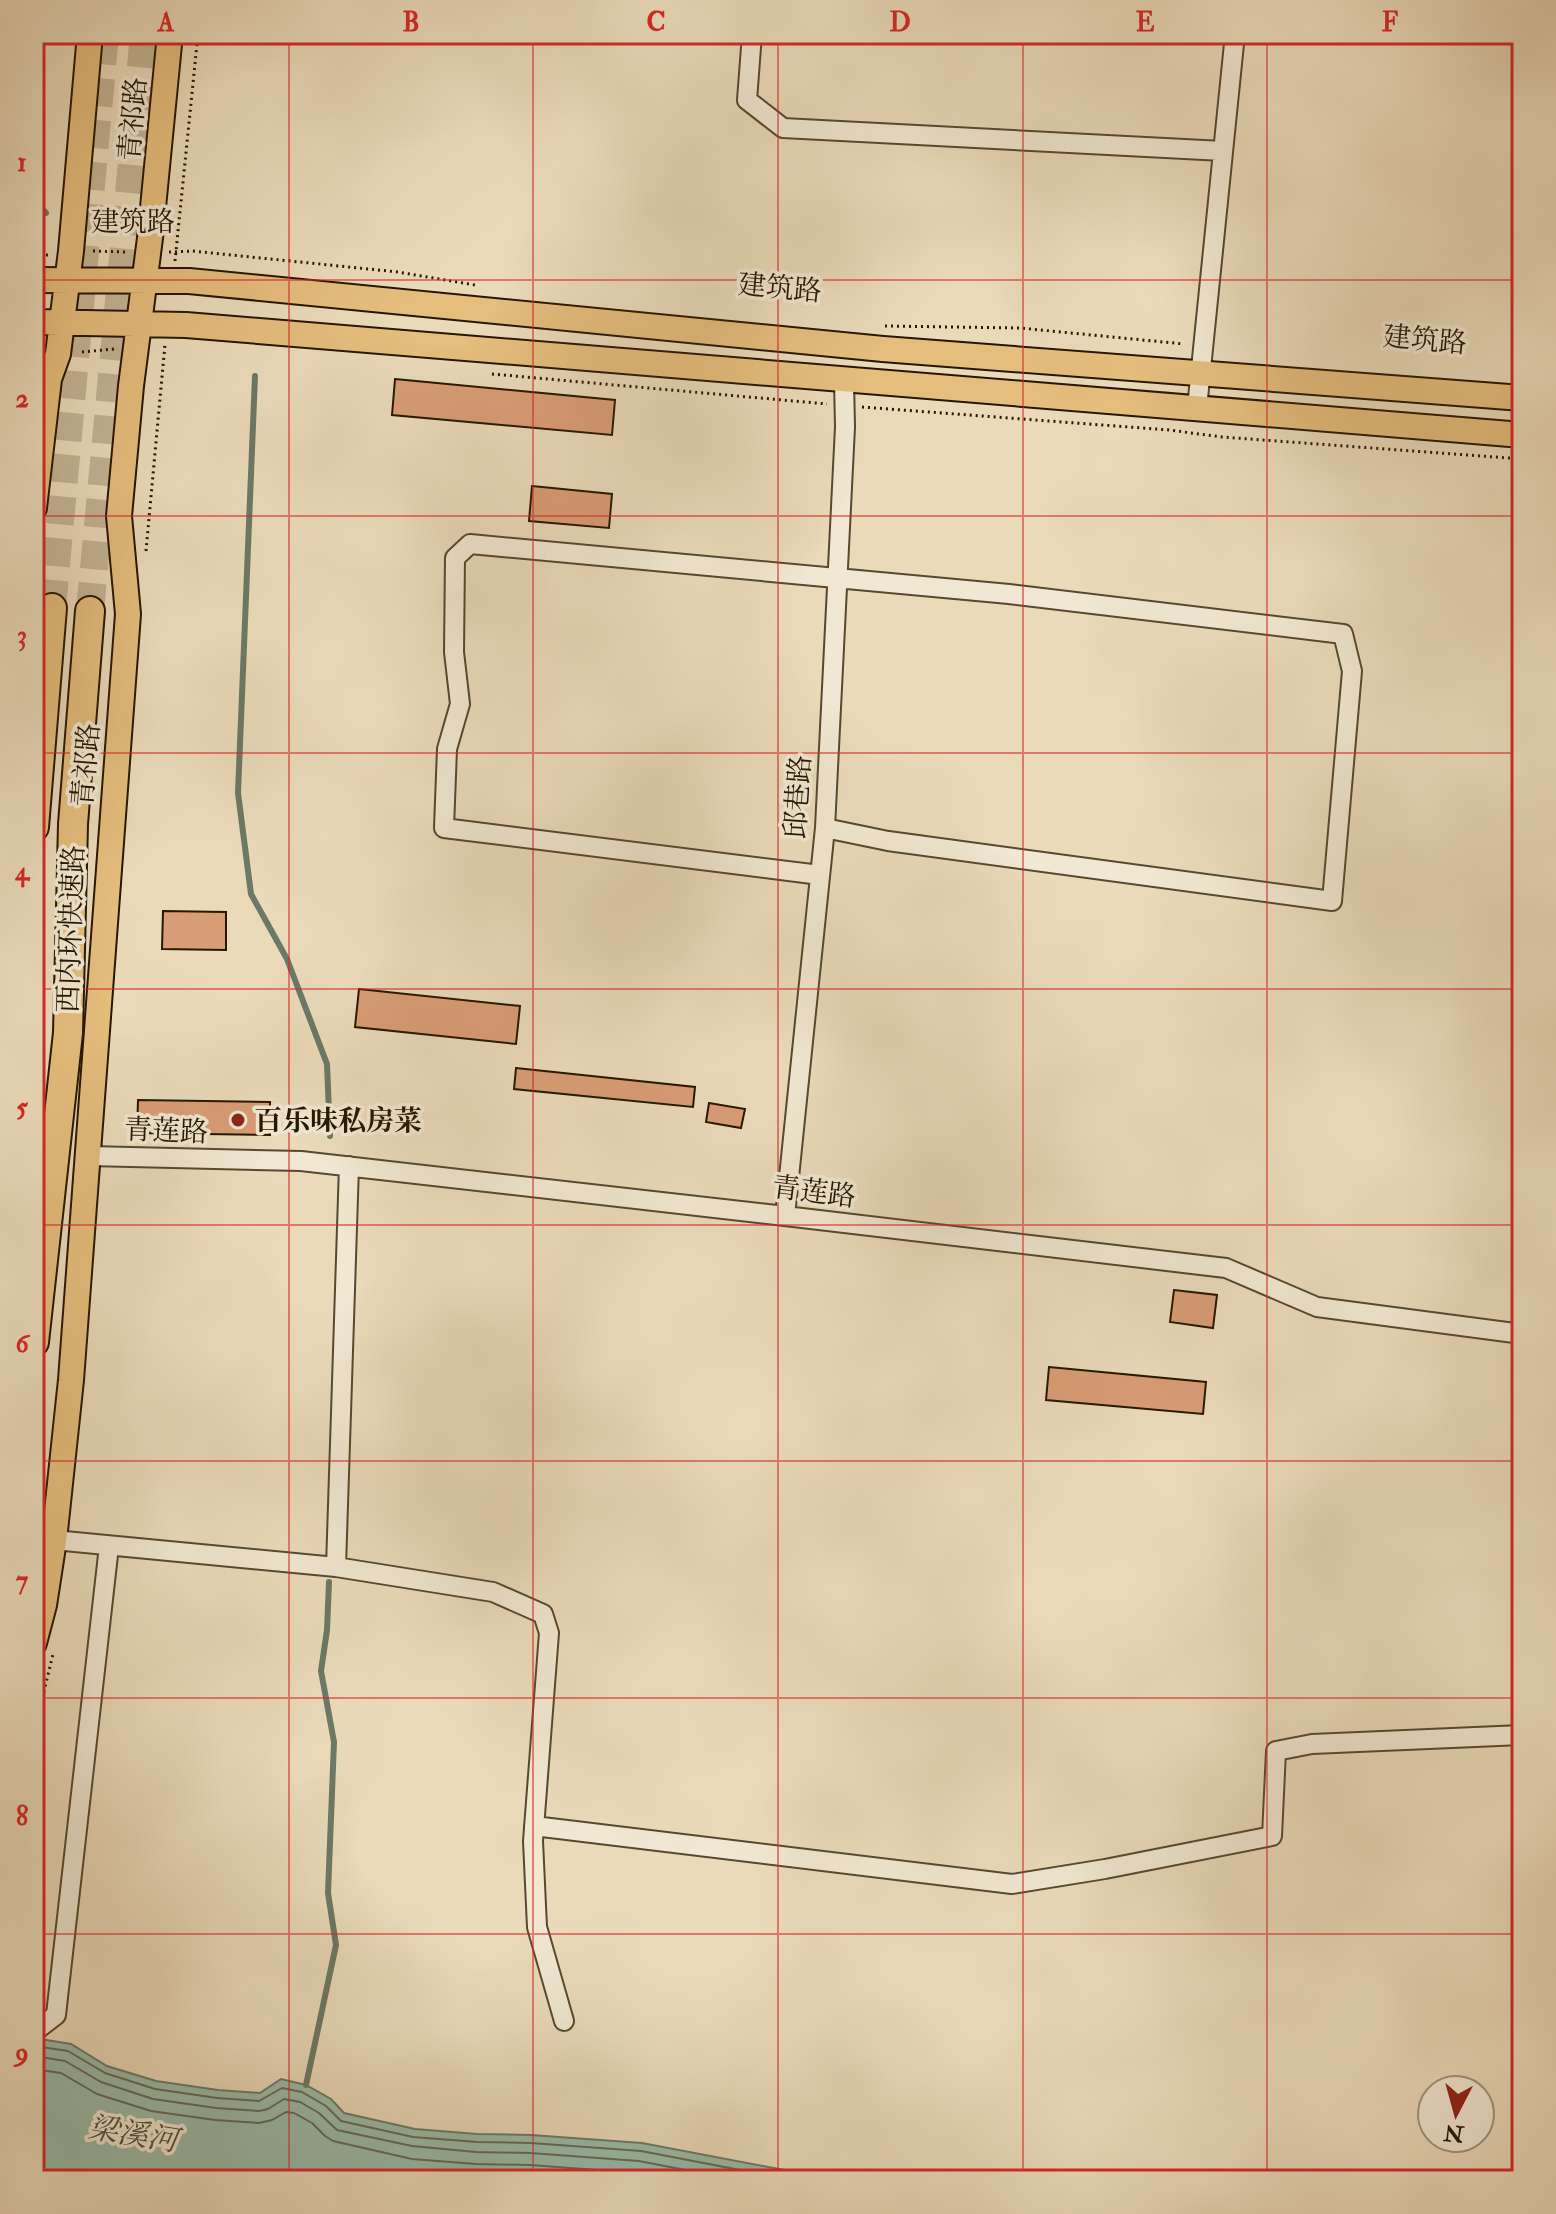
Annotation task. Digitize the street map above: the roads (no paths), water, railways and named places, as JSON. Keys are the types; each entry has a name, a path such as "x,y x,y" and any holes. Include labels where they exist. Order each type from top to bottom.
{"highway":[{"name":"西内环快速路","path":"34,827 52,608"},
{"name":"西内环快速路","path":"34,1342 68,1033 73,824 90,611"}],"main road":[{"name":"青祁路","path":"34,508 49,379 58,354 71,251 90,34"},
{"name":"青祁路","path":"34,1643 44,1605 54,1540 71,1380 128,614 119,516 170,34"},
{"name":"建筑路","path":"34,280 189,281 883,349 1522,398"},
{"path":"34,322 138,336 202,326 1522,435"}],"street":[{"path":"752,34 747,100 783,128 1223,151"},
{"path":"1197,408 1235,34"},
{"name":"邱巷路","path":"785,1216 825,828 844,380"},
{"path":"820,875 444,828 447,749 460,704 454,652 455,558 470,544 1009,594 1343,634 1352,671 1332,901 888,841 825,828"},
{"name":"青莲路","path":"89,1156 301,1161 1226,1268 1317,1307 1522,1334"},
{"path":"336,1567 349,1166"},
{"path":"54,1540 336,1567 493,1592 543,1614 549,1633 534,1826 537,1927 564,2021"},
{"path":"34,2028 39,2028 56,2015 109,1546"},
{"path":"534,1826 1012,1884 1272,1836 1276,1751 1312,1744 1522,1735"}],"water":[{"name":"梁溪河","path":"34,2038 71,2044 107,2066 156,2081 260,2093 281,2079 306,2085 331,2099 344,2113 415,2129 642,2143 800,2173 812,2180 34,2180"}],"waterway":[{"path":"40,34 35,200 46,213"},
{"path":"255,376 238,793 251,894 287,959 327,1064 330,1136"},
{"path":"306,2085 336,1945 328,1893 334,1742 321,1671 329,1582"}],"tunnel":[{"path":"52,608 105,34"},
{"path":"90,611 144,34"}],"place":[{"name":"百乐味私房菜","path":"238,1120"}]}
